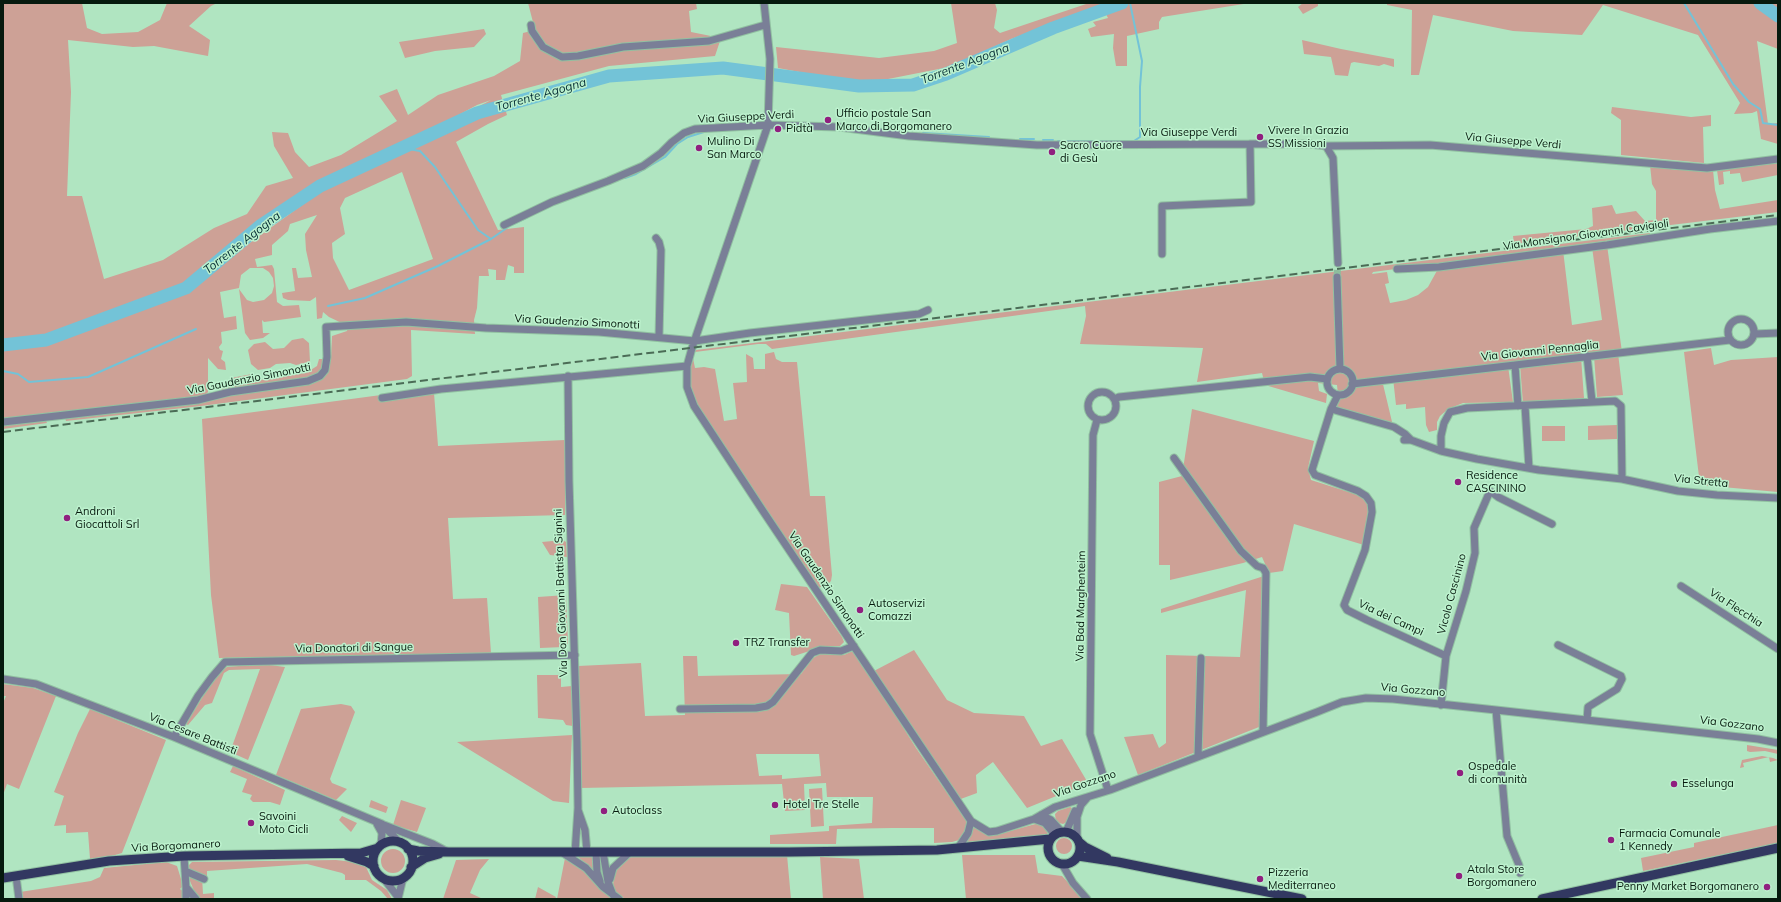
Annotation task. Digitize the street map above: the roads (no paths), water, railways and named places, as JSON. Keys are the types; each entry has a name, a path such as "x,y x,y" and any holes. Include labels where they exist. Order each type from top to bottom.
{"main road":[{"path":"1048,851 1058,834"},
{"path":"449,852 425,858 411,867 403,878 394,881 384,879 377,873 374,866 373,858 380,846 390,842 399,842 408,849 418,851 449,852 824,852 958,848 1019,843 1058,834 1078,840 1084,847 1118,862"},
{"path":"1019,843 1033,845 1048,851 1051,858 1062,864 1071,862 1078,856 1078,840"},
{"name":"Via Borgomanero","path":"3,878 109,862 184,856 362,853 380,846"},
{"path":"1542,899 1778,848"},
{"path":"408,849 412,858 411,867"},
{"name":"Via Borgomanero","path":"339,854 367,862 374,866"},
{"path":"1078,856 1118,862 1302,899"}],"street":[{"name":"Via Gaudenzio Simonotti","path":"764,3 765,25 770,59 768,125 695,341 688,366 688,387 694,406 762,511 971,821 981,827"},
{"path":"531,25 532,31 543,47 562,56 578,56 623,47 709,41 765,25"},
{"name":"Via Giuseppe Verdi","path":"504,225 552,202 608,182 643,166 661,153 672,142 695,129 768,125 839,127 916,136 1037,145 1430,145 1708,168 1778,159"},
{"path":"1162,254 1162,206 1251,202 1250,144"},
{"path":"1326,146 1333,158 1338,263"},
{"name":"Via Monsignor Giovanni Cavigioli","path":"1396,269 1439,266 1592,247 1710,229 1778,222"},
{"path":"656,238 660,242 659,337"},
{"path":"1337,279 1340,369"},
{"path":"695,341 750,333 919,314 928,310"},
{"path":"1738,319 1743,319 1751,324 1754,334 1749,343 1738,345 1730,340 1728,330 1729,325 1738,319"},
{"name":"Via Gaudenzio Simonotti","path":"3,422 198,400 230,392 308,381 320,376 325,370 327,357 326,327 406,322 486,328 599,332 695,341"},
{"path":"1754,334 1778,333"},
{"name":"Via Giovanni Pennaglia","path":"1352,384 1730,340"},
{"path":"1587,356 1592,401"},
{"path":"1515,365 1522,406 1529,468"},
{"path":"382,398 442,389 568,376 688,366"},
{"path":"1340,369 1351,375 1352,388 1346,393 1338,395 1334,394 1328,388 1327,379 1332,372 1340,369"},
{"name":"Via Don Giovanni Battista Signini","path":"568,376 569,481 575,655 578,808 575,853"},
{"path":"1115,399 1119,397 1310,377 1327,379"},
{"path":"1104,392 1112,395 1115,399 1116,409 1107,420 1097,420 1088,410 1091,396 1095,394 1104,392"},
{"name":"Via dei Campi","path":"1338,395 1331,409 1312,470 1315,476 1362,493 1371,503 1372,512 1365,550 1344,605 1347,610 1446,656"},
{"path":"1442,451 1441,436 1444,423 1450,412 1467,408 1615,400 1621,406 1622,479"},
{"name":"Via Stretta","path":"1331,409 1394,427 1405,434 1407,440 1442,451 1477,459 1529,468 1622,479 1678,491 1717,495 1778,498"},
{"name":"Via Bad Marghenteim","path":"1097,420 1092,435 1094,457 1090,734 1108,790"},
{"path":"1174,458 1241,551 1257,566 1263,568 1266,573 1263,732"},
{"name":"Vicolo Cascinino","path":"1441,705 1446,656 1466,591 1475,553 1474,528 1490,491 1498,498 1552,524"},
{"name":"Via Flecchia","path":"1682,586 1778,649"},
{"path":"1558,645 1621,676 1622,679 1617,689 1588,707 1587,720"},
{"path":"680,708 756,708 767,706 773,702 812,653 820,650 841,651 854,646"},
{"name":"Via Donatori di Sangue","path":"174,737 198,696 225,662 575,655"},
{"path":"1198,756 1200,658"},
{"name":"Via Cesare Battisti","path":"3,679 36,684 174,737 433,844 449,852"},
{"name":"Via Gozzano","path":"981,827 989,832 998,831 1038,817 1055,807 1108,790 1342,702 1366,698 1393,699 1758,738 1778,743"},
{"path":"1496,710 1506,836 1519,865 1520,873"},
{"path":"1038,817 1051,820 1058,834 1080,802 1088,797"},
{"path":"1078,840 1077,817 1081,805 1088,797"},
{"name":"Via Don Giovanni Battista Signini","path":"578,808 585,830 596,852"},
{"path":"372,820 381,829 383,837 380,846"},
{"path":"958,848 968,833 971,821"},
{"name":"Via Cesare Battisti","path":"382,824 399,842"},
{"path":"596,852 597,872 600,883"},
{"path":"596,852 616,897"},
{"path":"563,853 586,868 603,887 616,897"},
{"path":"611,887 610,873 613,868 629,853"},
{"path":"184,856 186,899"},
{"path":"1062,864 1073,883 1087,899"},
{"path":"185,872 204,879"},
{"path":"16,876 19,899"},
{"path":"398,898 403,878"},
{"path":"384,879 398,898"},
{"path":"186,887 196,899"}],"waterway":[{"name":"Torrente Agogna","path":"3,345 46,340 186,288 260,226 320,186 477,113 609,76 723,68 859,86 913,85 946,74 1053,28 1122,3"},
{"path":"1058,141 1134,141 1140,137 1140,87 1142,61 1130,3"},
{"path":"1684,3 1733,84 1749,102 1760,109 1763,123 1778,125"},
{"name":"Torrente Agogna","path":"1760,3 1778,16"},
{"path":"625,178 636,174 665,157 677,144 688,137 707,131"},
{"path":"923,133 989,137"},
{"path":"1020,139 1034,139"},
{"path":"1043,140 1053,140"},
{"path":"403,148 420,151 435,167 478,230 491,239"},
{"path":"328,306 365,298 438,266 491,239 511,225 528,217"},
{"path":"3,371 18,374 29,382 88,377 196,329"}],"tunnel":[{"path":"1337,277 1338,263"}],"railway":[{"path":"3,432 1778,215"}],"place":[{"name":"Ufficio postale San Marco di Borgomanero","path":"828,120"},
{"name":"Pidtà","path":"778,129"},
{"name":"Vivere In Grazia SS Missioni","path":"1260,137"},
{"name":"Mulino Di San Marco","path":"699,148"},
{"name":"Sacro Cuore di Gesù","path":"1052,152"},
{"name":"Residence CASCININO","path":"1458,482"},
{"name":"Androni Giocattoli Srl","path":"67,518"},
{"name":"Autoservizi Comazzi","path":"860,610"},
{"name":"TRZ Transfer","path":"736,643"},
{"name":"Ospedale di comunità","path":"1460,773"},
{"name":"Esselunga","path":"1674,784"},
{"name":"Hotel Tre Stelle","path":"775,805"},
{"name":"Autoclass","path":"604,811"},
{"name":"Savoini Moto Cicli","path":"251,823"},
{"name":"Farmacia Comunale 1 Kennedy","path":"1611,840"},
{"name":"Atala Store Borgomanero","path":"1459,876"},
{"name":"Pizzeria Mediterraneo","path":"1260,879"},
{"name":"Penny Market Borgomanero","path":"1767,887"}]}
